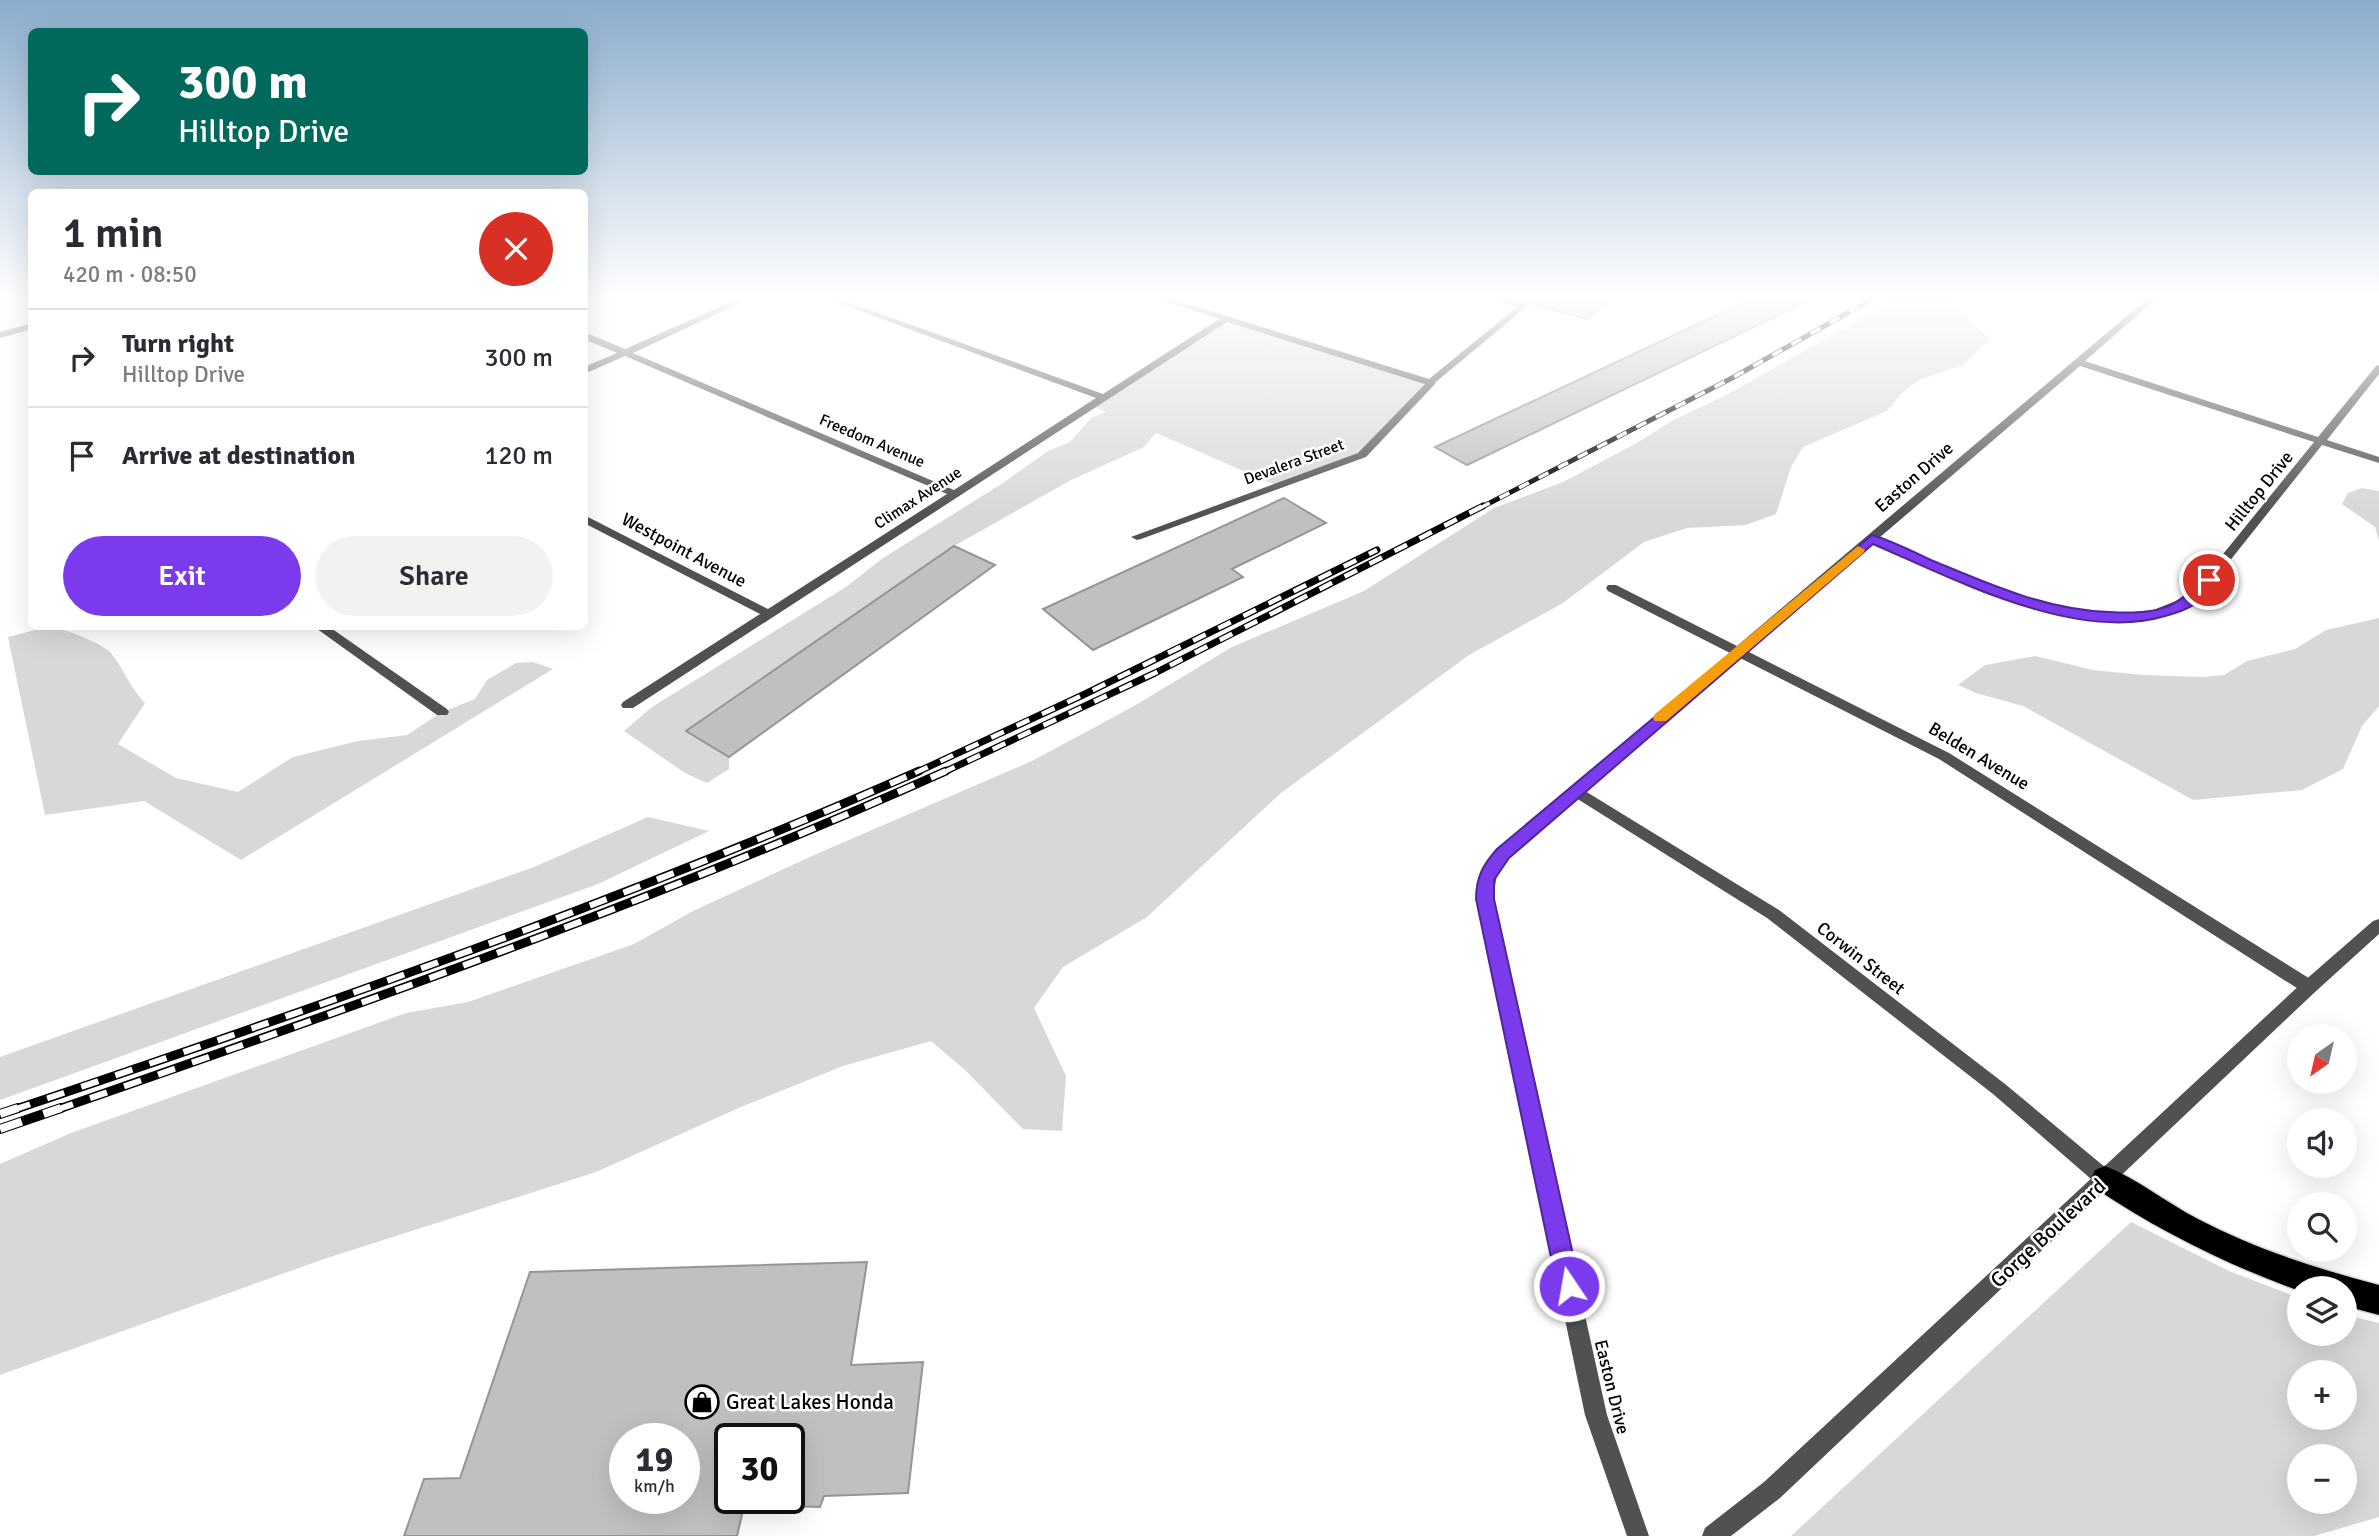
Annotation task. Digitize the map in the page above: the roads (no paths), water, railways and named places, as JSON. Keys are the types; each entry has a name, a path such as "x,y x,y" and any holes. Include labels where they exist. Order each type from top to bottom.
{"highway":[{"path":"2105,1179 2152,1211 2195,1234 2295,1276"},
{"path":"2357,1294 2379,1300"}],"street":[{"name":"Freedom Avenue","path":"660,370 953,493"},
{"path":"1026,370 1104,398"},
{"name":"Climax Avenue","path":"628,705 1148,370"},
{"path":"1388,370 1431,383"},
{"name":"Devalera Street","path":"1137,537 1362,455 1447,370"},
{"name":"Easton Drive","path":"1638,1536 1596,1415 1485,899 1485,880 1492,866 1575,791 2069,370"},
{"path":"2101,370 2379,460"},
{"name":"Hilltop Drive","path":"1872,539 1967,581 2036,606 2078,615 2145,618 2176,608 2193,599 2378,370"},
{"name":"Westpoint Avenue","path":"588,519 768,614"},
{"name":"Belden Avenue","path":"1612,588 1944,756 2309,987"},
{"path":"325,630 442,712"},
{"name":"Corwin Street","path":"1575,791 1773,914 1999,1089 2105,1179"},
{"name":"Gorge Boulevard","path":"1713,1536 1772,1490 2309,987 2379,925"}],"railway":[{"path":"1480,508 1747,370"},
{"path":"942,773 1155,673 1483,506"},
{"path":"915,773 1085,694 1377,550"},
{"path":"13,1110 470,951 696,864 919,771"},
{"path":"56,1110 393,991 616,908 837,819 946,771"},
{"path":"0,1114 18,1108"},
{"path":"0,1129 61,1108"}],"place":[{"name":"Great Lakes Honda","path":"702,1402"}]}
